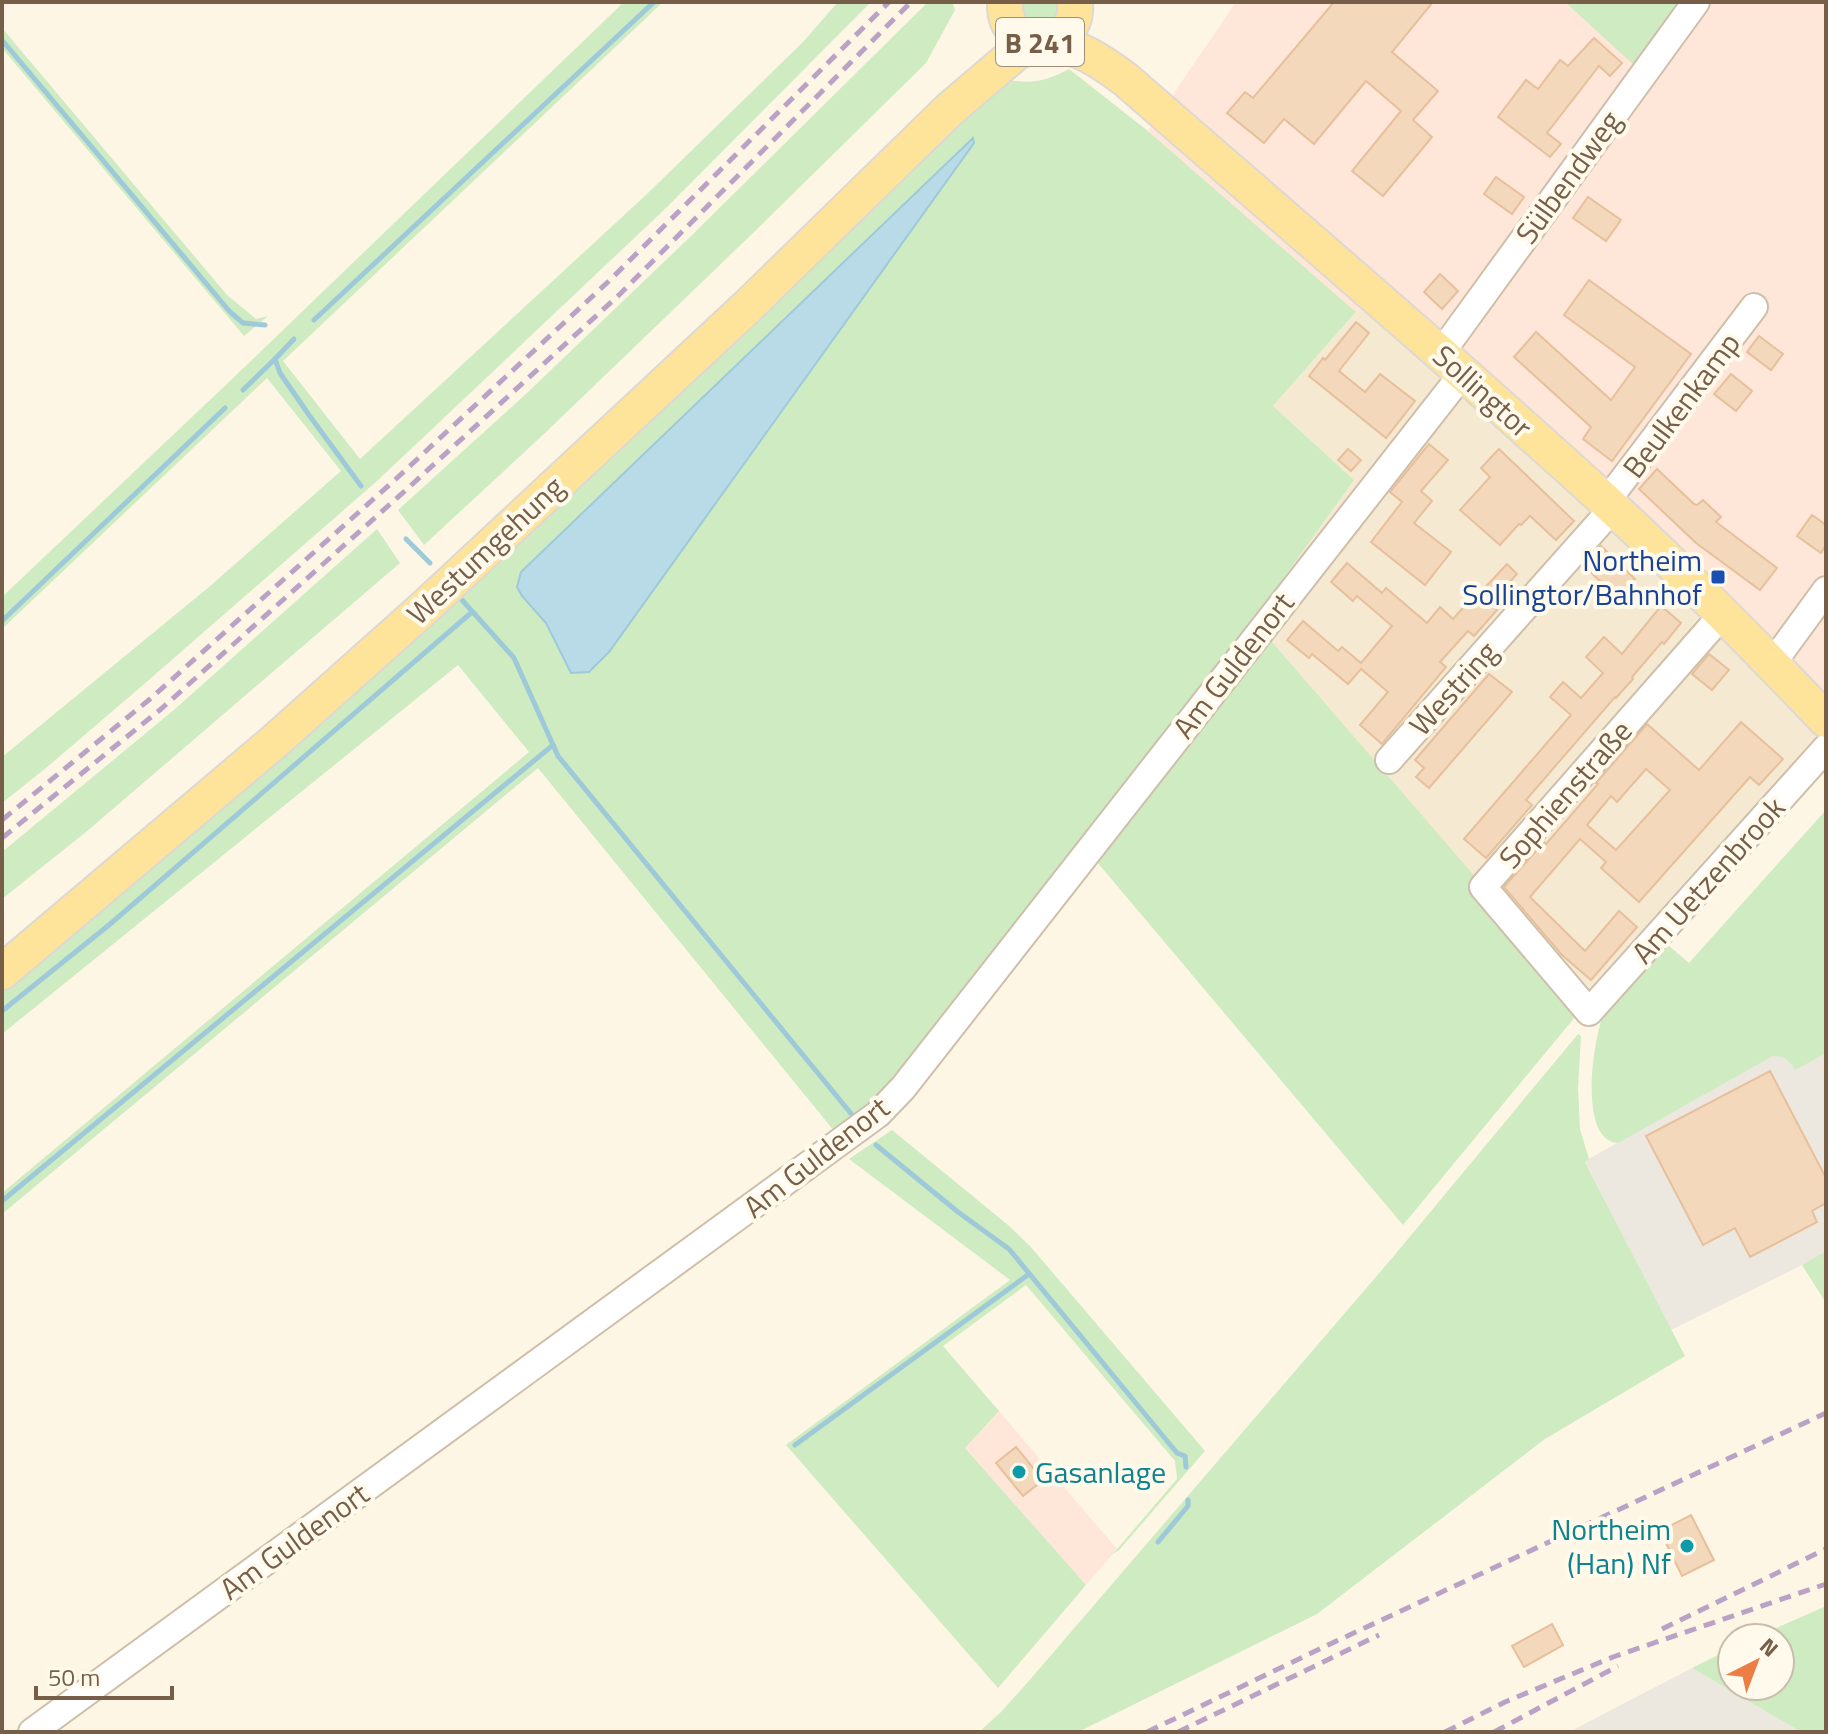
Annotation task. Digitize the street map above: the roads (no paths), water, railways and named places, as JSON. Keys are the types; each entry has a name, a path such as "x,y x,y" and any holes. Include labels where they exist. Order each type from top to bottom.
{"main road":[{"name":"Sollingtor","path":"1076,5 1103,53 1125,79"},
{"name":"B 241","path":"1004,8 1011,27 1018,35 1044,42 1067,31 1076,5"},
{"name":"Westumgehung","path":"950,109 1000,36 1004,8"},
{"name":"Sollingtor","path":"1044,42 1068,46 1095,57 1125,79 1452,362 1610,505 1723,614 1826,720"},
{"name":"Westumgehung","path":"2,972 275,741 424,608 746,308 950,109 1017,52 1044,42"}],"street":[{"name":"Sülbendweg","path":"1452,362 1696,2"},
{"name":"Beulkenkamp","path":"1610,505 1618,489 1754,307"},
{"name":"Am Guldenort","path":"32,1732 878,1114 903,1088 1452,362"},
{"name":"Westring","path":"1389,760 1610,505"},
{"path":"1772,664 1826,590"},
{"name":"Sophienstraße","path":"1589,1012 1483,887 1723,614"},
{"name":"Am Uetzenbrook","path":"1589,1012 1826,748"}],"water":[{"path":"973,138 974,143 609,652 589,672 571,673 546,623 517,587 521,572"}],"waterway":[{"path":"314,320 654,2"},
{"path":"2,40 230,312 243,323 265,325"},
{"path":"294,339 275,359 280,373 361,486"},
{"path":"243,390 275,359"},
{"path":"2,621 225,408"},
{"path":"406,539 430,563"},
{"path":"462,600 514,658 558,756 853,1116"},
{"path":"2,1011 109,925 472,612"},
{"path":"2,1201 553,745"},
{"path":"876,1145 1009,1249 1177,1453 1185,1456 1186,1467"},
{"path":"795,1445 1029,1274"},
{"path":"1158,1542 1188,1506 1188,1500"}],"railway":[{"path":"2,820 150,699 397,478 610,280 889,2"},
{"path":"2,838 161,709 620,294 911,2"},
{"path":"1147,1732 1826,1413"},
{"path":"1662,1629 1826,1549"},
{"path":"1445,1732 1505,1702 1613,1657 1826,1584"},
{"path":"1178,1732 1379,1635"},
{"path":"1494,1732 1618,1666"}],"place":[{"name":"Northeim Sollingtor/Bahnhof","path":"1718,577"},
{"name":"Gasanlage","path":"1019,1472"},
{"name":"Northeim (Han) Nf","path":"1687,1546"}]}
